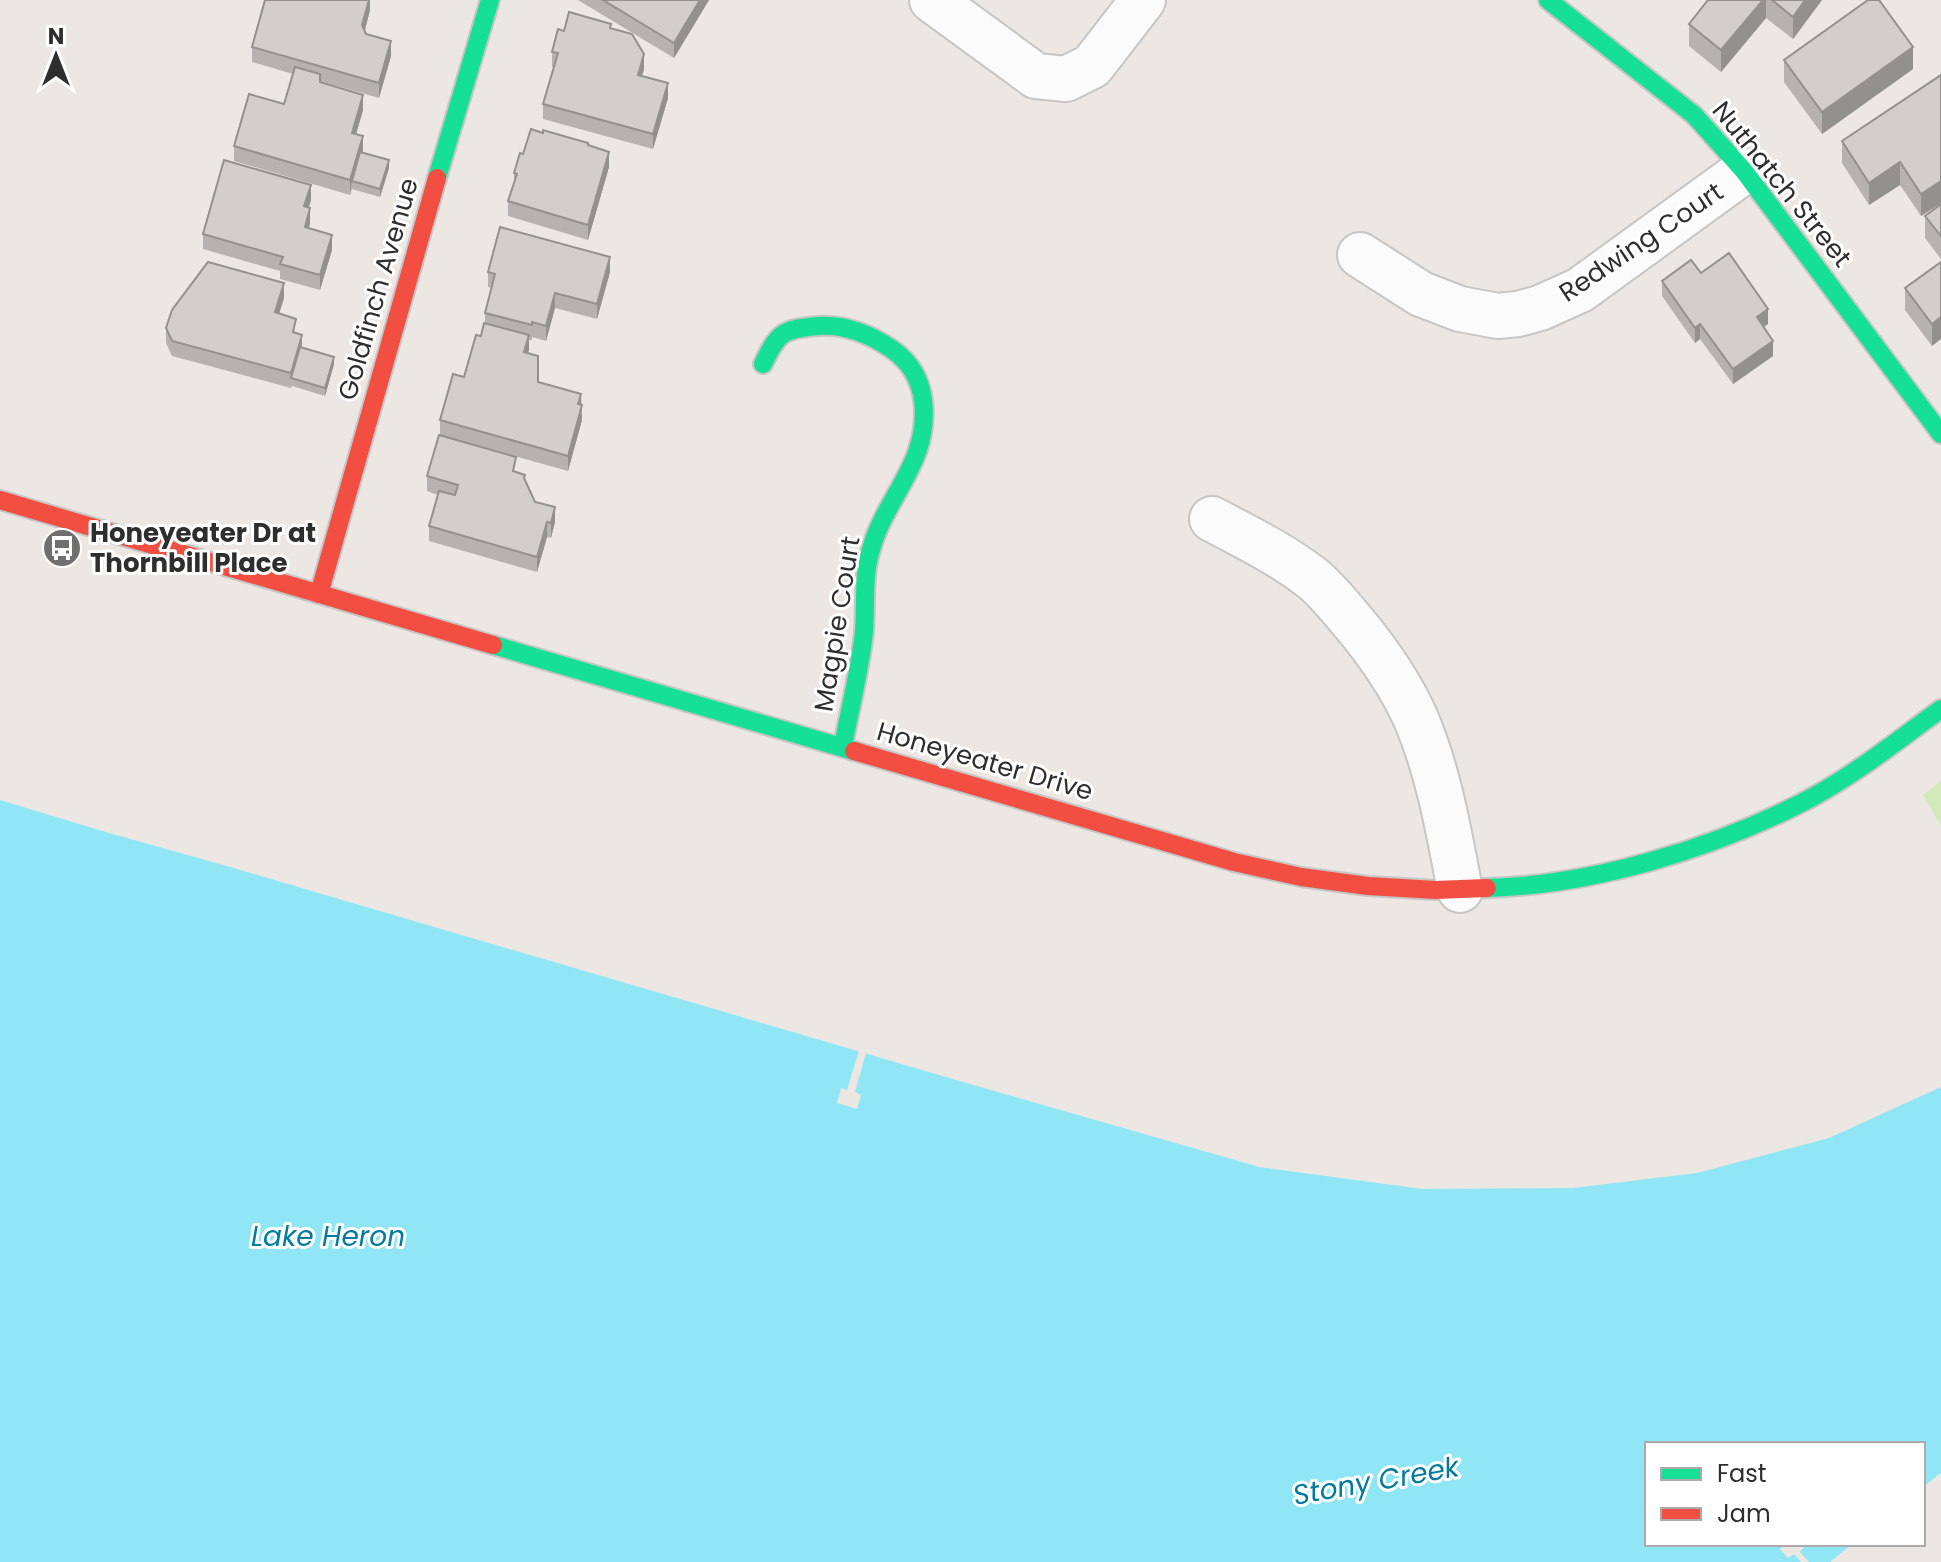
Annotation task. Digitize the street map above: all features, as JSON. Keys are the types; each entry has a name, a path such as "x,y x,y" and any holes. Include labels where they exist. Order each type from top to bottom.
{"street":[{"name":"Goldfinch Avenue","path":"319,594 490,0"},
{"path":"932,0 1036,76 1053,79 1066,79 1092,66 1143,0"},
{"name":"Nuthatch Street","path":"1548,0 1694,115 1744,171 1941,434"},
{"name":"Redwing Court","path":"1360,255 1421,294 1460,309 1498,316 1518,314 1580,290 1744,171"},
{"name":"Magpie Court","path":"763,364 776,339 797,329 828,326 859,330 907,360 920,383 925,404 925,428 920,450 884,516 869,552 864,587 864,637 843,746"},
{"name":"Honeyeater Drive","path":"0,500 1272,872 1380,888 1460,890 1546,884 1657,860 1718,840 1807,800 1941,709"},
{"path":"1212,519 1272,551 1313,579 1354,623 1391,672 1415,719 1433,768 1460,890"}],"green space":[{"path":"1941,781 1941,826 1923,795"}],"water":[{"name":"Lake Heron","path":"0,800 1259,1167 1422,1189 1573,1188 1697,1173 1829,1138 1941,1087 1941,1473 1925,1485 1925,1442 1645,1442 1645,1546 1850,1546 1830,1562 0,1562"}],"pier":[{"path":"859,1051 866,1053 855,1092 861,1095 857,1109 837,1103 841,1088 847,1090"},
{"path":"1784,1546 1805,1546 1800,1552 1809,1562 1801,1562 1794,1554 1788,1558 1780,1549"}],"building":[{"path":"265,0 369,0 362,25 366,34 391,41 379,83 252,47"},
{"path":"603,0 700,0 674,43"},
{"path":"1708,0 1763,0 1721,50 1689,24"},
{"path":"1772,0 1805,0 1793,17"},
{"path":"1868,0 1879,0 1913,47 1822,112 1784,60"},
{"path":"569,12 611,24 610,28 632,34 644,54 638,75 668,83 653,134 543,104 558,53 552,52 558,29 564,31"},
{"path":"295,67 320,74 320,82 363,95 352,133 363,136 350,180 234,146 249,94 284,104"},
{"path":"1941,75 1941,181 1921,194 1900,162 1869,183 1842,141"},
{"path":"531,129 588,143 609,152 588,225 508,201 520,153 523,154"},
{"path":"360,152 389,160 380,189 352,181"},
{"path":"224,160 311,185 304,206 310,208 305,227 332,235 320,275 280,264 283,257 203,234"},
{"path":"1941,204 1941,236 1925,216"},
{"path":"500,227 610,257 597,304 555,293 546,326 485,313 495,274 488,272"},
{"path":"1729,253 1768,309 1757,317 1773,341 1733,369 1700,324 1695,328 1662,281 1691,260 1701,273"},
{"path":"208,262 284,283 275,312 296,319 293,332 302,335 291,373 172,341 166,328 172,310"},
{"path":"1941,262 1941,317 1932,324 1905,288"},
{"path":"484,323 529,335 524,352 538,356 538,382 581,394 578,404 582,405 568,456 440,420 453,374 464,377 476,335 481,336"},
{"path":"300,347 334,357 325,388 291,378"},
{"path":"439,435 516,457 513,471 525,475 535,502 555,507 551,523 547,522 537,557 429,526 439,491 455,495 458,485 427,476"}],"traffic: fast":[{"path":"437,178 490,0"},
{"path":"1548,0 1694,115 1744,171 1941,434"},
{"path":"763,364 773,345 789,331 818,326 848,328 867,335 899,355 917,378 922,392 924,422 920,443 905,479 885,514 870,553 862,646 843,746"},
{"path":"493,645 854,751"},
{"path":"1487,888 1569,880 1611,871 1653,861 1734,833 1826,789 1941,709"}],"traffic: jam":[{"path":"319,594 437,178"},
{"path":"0,500 493,645"},
{"path":"854,751 1234,862 1301,877 1368,886 1435,890 1487,888"}],"place":[{"name":"Honeyeater Dr at Thornbill Place","path":"62,548"}],"water label":[{"name":"Stony Creek","path":"1376,1481"}]}
